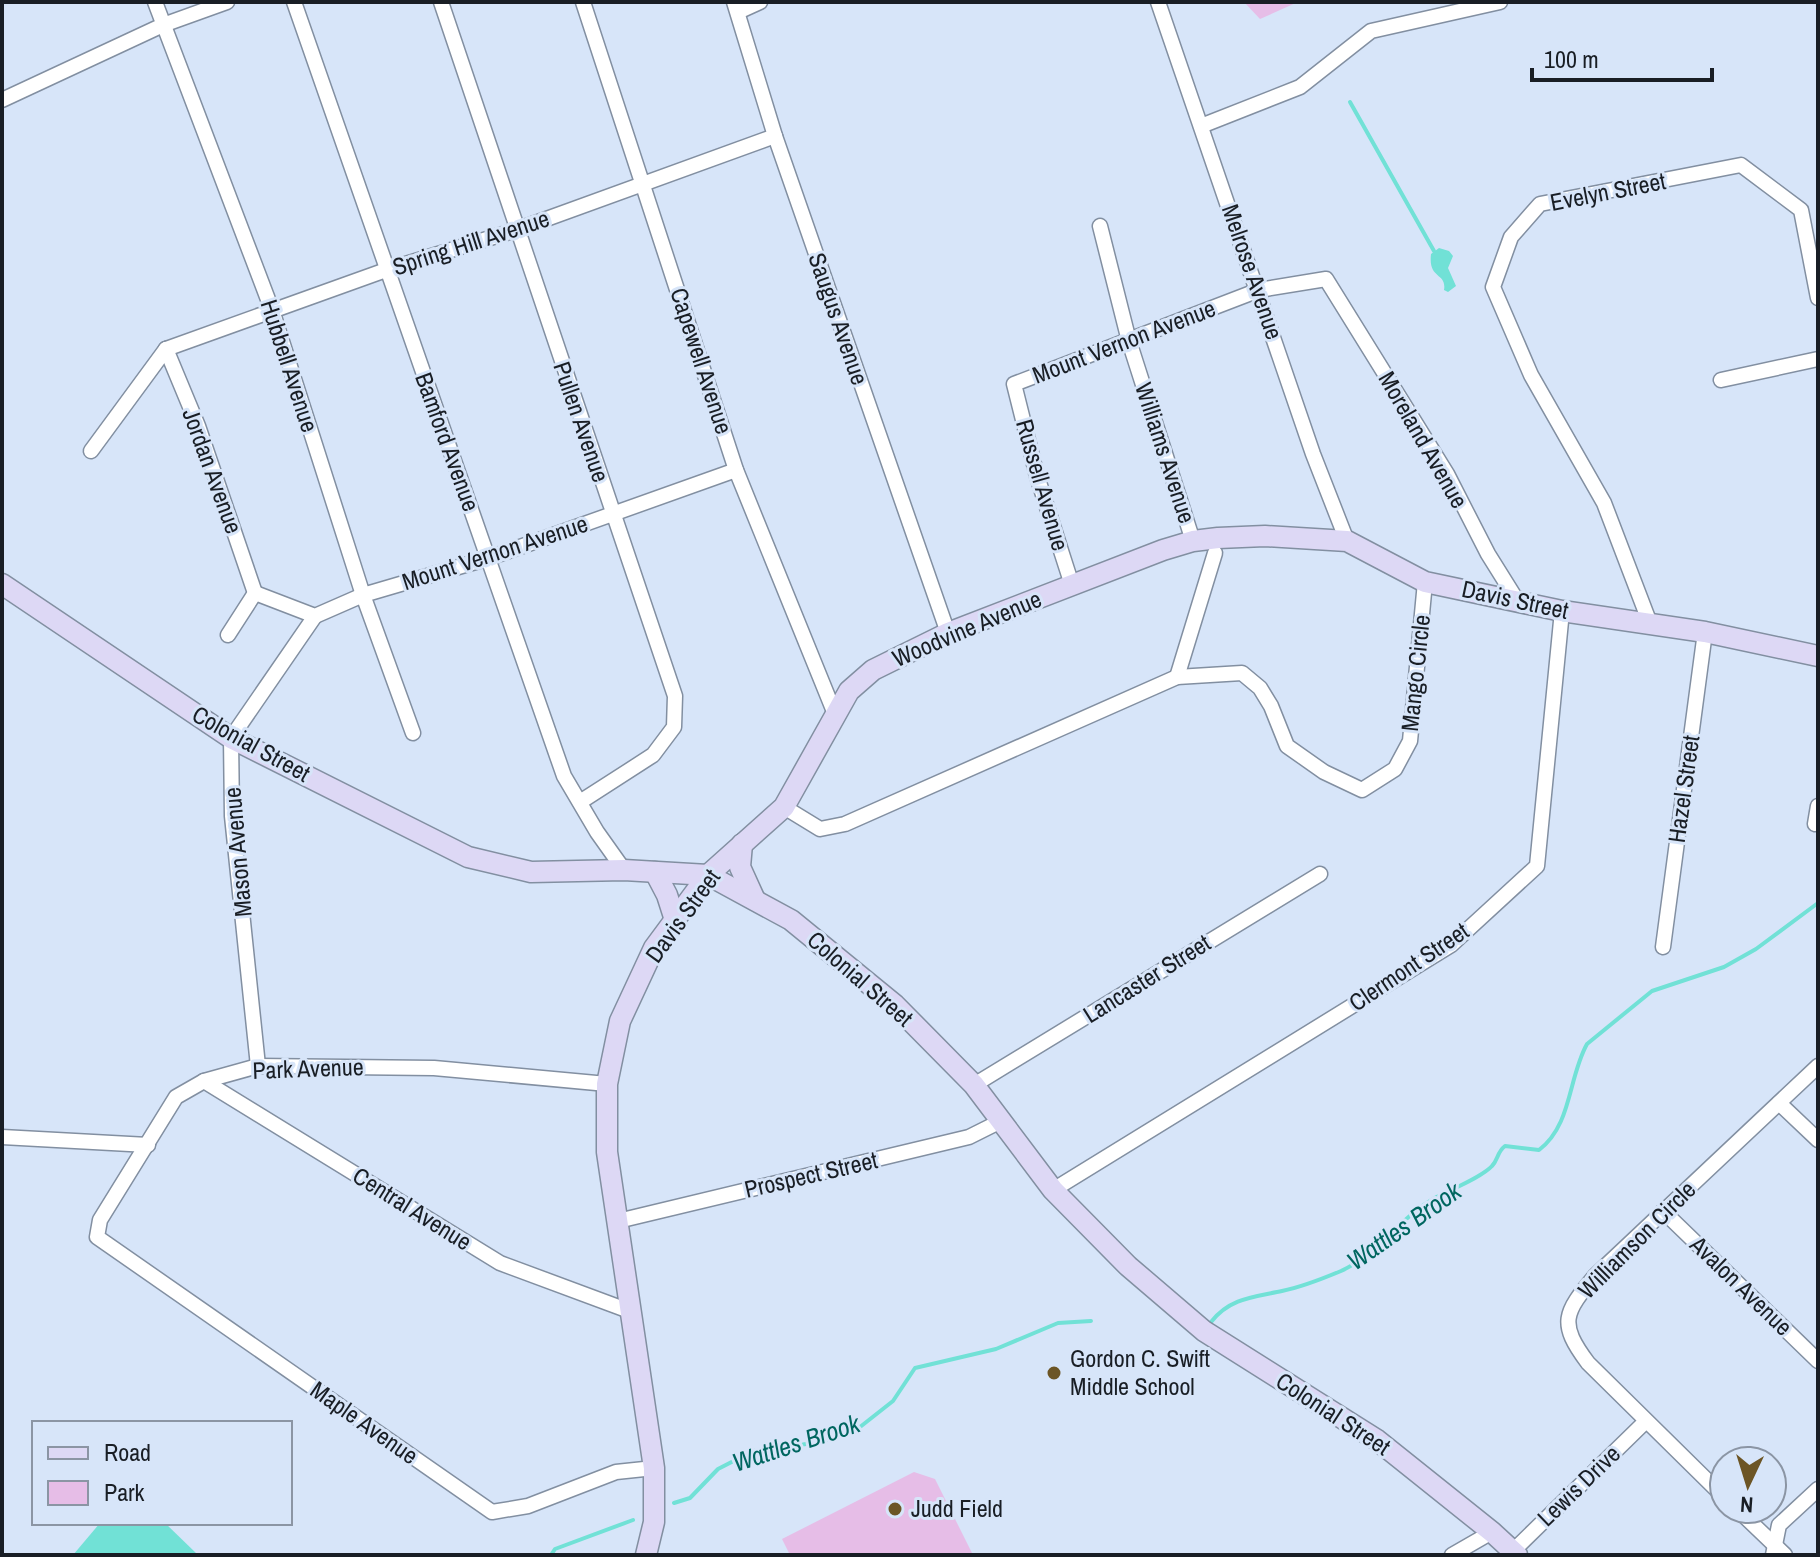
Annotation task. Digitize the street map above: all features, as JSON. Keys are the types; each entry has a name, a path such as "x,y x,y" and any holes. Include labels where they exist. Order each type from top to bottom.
{"main road":[{"name":"Davis Street","path":"1217,545 1265,536 1347,541 1425,582 1562,611 1705,632 1818,656"},
{"name":"Woodvine Avenue","path":"784,807 849,691 873,670 948,633 1193,541 1217,545"},
{"name":"Colonial Street","path":"2,584 231,738 468,857 531,872 624,870 708,875 791,920 895,1005 974,1085 1053,1190 1128,1266 1204,1331 1377,1440 1515,1553"},
{"name":"Davis Street","path":"646,1555 654,1522 654,1468 607,1152 607,1084 620,1021 654,948 708,875 784,807"},
{"path":"742,844 740,867 755,900"},
{"path":"655,872 675,920"}],"street":[{"name":"Hubbell Avenue","path":"155,2 272,310 363,595 413,733"},
{"path":"2,100 163,25 227,2"},
{"name":"Bamford Avenue","path":"294,2 564,776 624,870"},
{"name":"Pullen Avenue","path":"441,2 675,696 674,727 653,755 580,802"},
{"name":"Capewell Avenue","path":"583,2 736,470 835,714"},
{"path":"736,7 760,2"},
{"name":"Melrose Avenue","path":"1158,2 1313,454 1347,541"},
{"path":"1201,126 1300,87 1371,31 1500,2"},
{"name":"Saugus Avenue","path":"736,7 775,136 948,633"},
{"name":"Spring Hill Avenue","path":"166,349 386,270 516,230 775,136"},
{"name":"Evelyn Street","path":"1651,626 1604,503 1531,375 1493,287 1511,237 1540,204 1741,165 1801,210 1818,298"},
{"name":"Williams Avenue","path":"1100,226 1129,341 1193,541"},
{"name":"Mount Vernon Avenue","path":"1014,384 1259,290 1326,279"},
{"name":"Moreland Avenue","path":"1326,279 1447,474 1488,554 1518,602"},
{"path":"91,451 166,349"},
{"name":"Jordan Avenue","path":"166,349 198,426 255,593"},
{"path":"1721,380 1818,359"},
{"name":"Russell Avenue","path":"1014,384 1037,476 1072,585"},
{"name":"Mount Vernon Avenue","path":"315,616 363,595 489,558 736,470"},
{"path":"784,807 820,829 845,824 1177,677 1217,545"},
{"name":"Mango Circle","path":"1177,677 1242,673 1260,688 1287,746 1324,772 1362,790 1395,769 1410,741 1425,582"},
{"path":"228,635 255,593 315,616 231,738"},
{"name":"Clermont Street","path":"1053,1190 1451,945 1537,866 1562,611"},
{"name":"Hazel Street","path":"1663,947 1705,632"},
{"name":"Mason Avenue","path":"231,738 232,816 258,1066"},
{"path":"1815,824 1818,806"},
{"name":"Lancaster Street","path":"974,1085 1320,874"},
{"name":"Park Avenue","path":"97,1237 100,1220 176,1097 204,1081 258,1066 434,1068 607,1084"},
{"name":"Williamson Circle","path":"1708,1482 1588,1363 1570,1337 1567,1322 1576,1298 1595,1276 1818,1066"},
{"name":"Central Avenue","path":"204,1081 500,1263 632,1312"},
{"path":"1779,1103 1818,1140"},
{"name":"Prospect Street","path":"618,1221 969,1137 1001,1121"},
{"path":"2,1137 148,1145"},
{"name":"Avalon Avenue","path":"1663,1211 1818,1361"},
{"name":"Maple Avenue","path":"97,1237 492,1512 528,1506 616,1472 654,1468"},
{"name":"Lewis Drive","path":"1515,1553 1645,1422"},
{"path":"1778,1552 1779,1525 1818,1489"},
{"path":"1752,1525 1778,1552"},
{"path":"1452,1555 1492,1532"}],"green space":[{"path":"1244,2 1298,2 1260,19"},
{"name":"Judd Field","path":"914,1472 935,1479 973,1555 790,1555 782,1539"}],"shaded area":[{"path":"1439,248 1453,256 1448,268 1456,286 1448,292 1444,290 1443,280 1432,268 1431,254"},
{"path":"98,1525 167,1525 198,1555 73,1555"}],"waterway":[{"path":"1350,102 1434,251"},
{"name":"Wattles Brook","path":"1211,1322 1234,1303 1304,1285 1355,1264 1420,1207 1487,1171 1505,1146 1539,1150 1558,1128 1587,1044 1652,991 1724,967 1756,949 1818,903"},
{"name":"Wattles Brook","path":"674,1503 690,1498 718,1469 753,1451 814,1443 860,1427 893,1401 915,1368 996,1349 1058,1323 1091,1321"},
{"name":"Wattles Brook","path":"551,1555 555,1549 633,1520"}],"place":[{"name":"Gordon C. Swift Middle School","path":"1054,1373"},
{"name":"Judd Field","path":"895,1509"}]}
